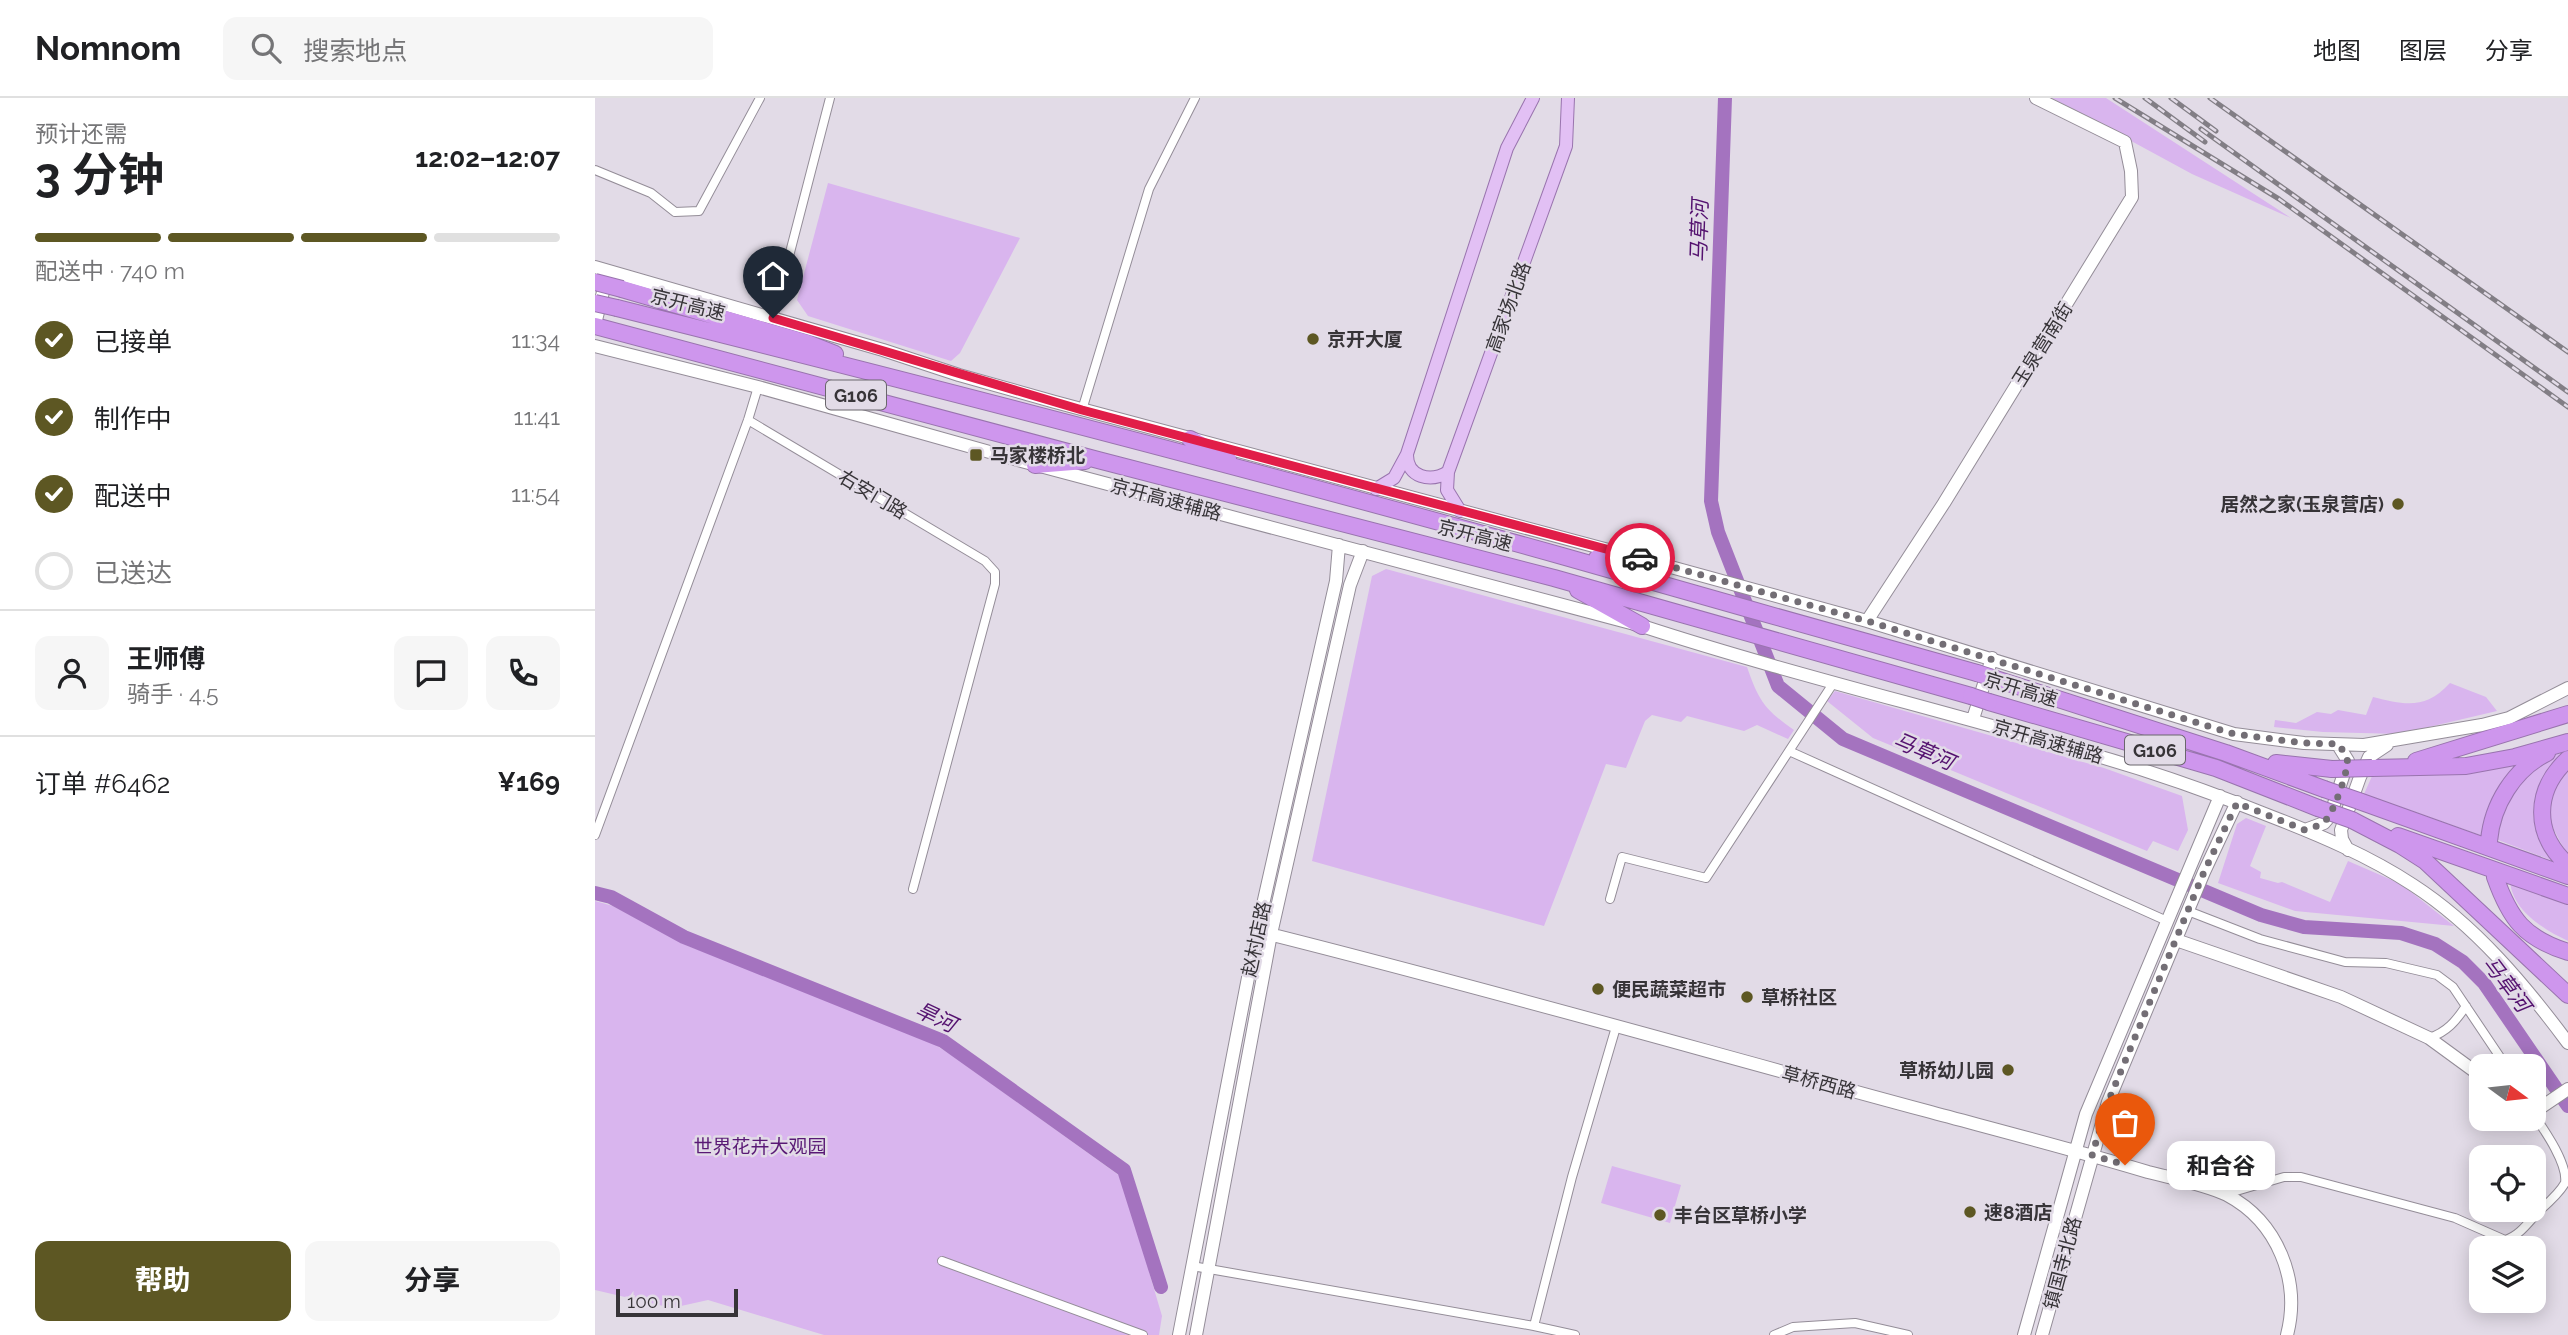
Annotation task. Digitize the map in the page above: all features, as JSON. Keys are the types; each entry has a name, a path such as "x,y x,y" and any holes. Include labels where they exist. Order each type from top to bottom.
{"highway":[{"path":"602,277 622,289 807,343 903,379"},
{"name":"京开高速","path":"595,303 903,379 1252,472 1560,555 1977,673 2226,753 2568,876"},
{"name":"京开高速","path":"595,325 1730,626 2216,768 2352,820"},
{"path":"1191,439 1252,472"},
{"path":"1035,465 1098,460"},
{"path":"1560,555 1657,563"},
{"path":"1554,578 1642,626"},
{"path":"2397,766 2568,715"},
{"path":"2226,753 2289,766 2332,769 2466,766 2568,743"},
{"path":"2489,841 2491,822 2502,796 2518,776 2536,758 2568,743"},
{"path":"2568,759 2550,779 2543,794 2542,814 2544,831 2554,850 2568,865"},
{"path":"2352,820 2568,896"},
{"path":"2352,820 2425,861 2567,994"},
{"path":"2495,877 2513,919 2536,939 2568,953"}],"main road":[{"path":"1376,489 1394,478 1407,454 1507,148 1533,98"},
{"name":"高家场北路","path":"1448,472 1566,146 1568,98"},
{"path":"1407,454 1407,465 1412,472 1420,476 1439,477 1448,472"},
{"path":"1448,472 1447,490 1460,511"}],"street":[{"path":"595,170 651,192 675,212 699,211 760,98"},
{"path":"773,318 830,98"},
{"path":"1082,410 1149,189 1195,98"},
{"name":"玉泉营南街","path":"1867,621 1944,503 2132,197 2131,171 2125,142 2036,98"},
{"path":"595,267 602,277 773,318 1082,410 1762,591 1992,658 2234,734 2304,743 2364,746 2509,718 2568,688"},
{"path":"595,325 602,277"},
{"name":"京开高速辅路","path":"595,346 758,387 1035,465 1642,626 1735,656 1973,719 2148,770 2305,830 2413,885 2451,913 2493,953 2543,1009 2568,1043"},
{"path":"595,835 758,387"},
{"name":"右安门路","path":"748,420 985,561 995,572 995,584 913,889"},
{"name":"赵村店路","path":"1179,1335 1257,931 1336,581 1339,545"},
{"name":"赵村店路","path":"1196,1335 1271,934 1350,585 1363,551"},
{"path":"1973,719 1992,658"},
{"path":"1611,899 1622,857 1706,878 1834,682"},
{"path":"2347,850 2341,830 2369,757 2396,740"},
{"path":"2305,830 2330,816 2348,761 2338,744"},
{"path":"1789,751 2167,920"},
{"name":"镇国寺北路","path":"2024,1335 2085,1114 2220,796"},
{"name":"镇国寺北路","path":"2042,1335 2108,1102 2204,872 2237,803"},
{"path":"2189,909 2260,939 2345,962 2385,963 2437,975 2453,987 2498,1054"},
{"name":"草桥西路","path":"1257,931 2092,1155 2226,1194 2251,1212 2268,1231 2286,1263 2293,1293 2288,1332"},
{"path":"2176,940 2341,997 2429,1038 2469,1067"},
{"path":"2429,1038 2455,1023 2466,1006"},
{"path":"1534,1326 1572,1177 1616,1027"},
{"path":"2546,1105 2568,1089"},
{"path":"2226,1194 2284,1177 2301,1177 2455,1218 2505,1240 2513,1238 2565,1184 2568,1173 2566,1163 2546,1129"},
{"path":"943,1261 1143,1335"},
{"path":"1192,1266 1575,1335"},
{"path":"1774,1335 1793,1327 1855,1323 1908,1335"}],"green space":[{"path":"2052,98 2106,98 2291,218 2192,174"},
{"path":"828,183 1020,238 960,353 951,361 808,316 797,300"},
{"path":"1386,569 1747,667 1764,703 1794,730 1788,739 1757,725 1744,731 1687,716 1681,722 1652,715 1645,721 1626,768 1606,764 1544,926 1312,861 1372,576"},
{"path":"2450,683 2486,697 2497,711 2399,734 2323,732 2274,727 2275,720 2296,723 2317,712 2331,714 2338,710 2366,715 2373,697 2405,703 2423,701 2441,692"},
{"path":"1835,691 2104,768 2182,796 2188,830 2178,851 2153,841 2147,851 1873,738 1827,701"},
{"path":"2559,752 2560,757 2546,773 2540,787 2556,862 2498,840 2498,821 2512,786 2549,755"},
{"path":"2520,759 2506,777 2492,804 2486,837 2364,794 2373,774"},
{"path":"2568,769 2568,855 2551,821 2549,803"},
{"path":"2246,818 2266,826 2250,866 2261,872 2260,878 2282,882 2330,902 2348,861 2401,884 2454,926 2295,911 2218,883 2237,824"},
{"path":"2510,881 2568,902 2568,941 2540,925 2523,910 2512,891"},
{"name":"世界花卉大观园","path":"595,901 613,906 688,946 903,1025 950,1054 1120,1176 1154,1243 1149,1272 1162,1316 1159,1335 824,1335 708,1300 672,1308 595,1290"},
{"path":"1612,1166 1681,1185 1670,1223 1601,1203"}],"waterway":[{"name":"马草河","path":"1725,98 1711,501 1718,532 1778,686 1843,739 2261,915 2304,927 2401,933 2435,944 2463,962 2484,983 2568,1106"},
{"name":"旱河","path":"595,893 611,897 684,937 943,1041 1124,1170 1161,1287"}],"railway":[{"path":"2115,98 2279,199 2568,407"},
{"path":"2145,98 2205,142"},
{"path":"2171,98 2216,131"},
{"path":"2210,98 2568,352"},
{"path":"2201,129 2568,392"}],"way so far":[{"path":"1640,558 1992,658 2234,734 2304,743 2338,744 2346,754 2346,772 2330,816 2316,827 2305,830 2237,803 2197,889 2100,1125 2092,1155 2125,1165"}],"place":[{"name":"京开大厦","path":"1313,339"},
{"name":"马家楼桥北","path":"976,455"},
{"name":"居然之家(玉泉营店)","path":"2398,504"},
{"name":"便民蔬菜超市","path":"1598,989"},
{"name":"草桥社区","path":"1747,997"},
{"name":"草桥幼儿园","path":"2008,1070"},
{"name":"和合谷","path":"2125,1165"},
{"name":"速8酒店","path":"1970,1212"},
{"name":"丰台区草桥小学","path":"1660,1215"}],"route":[{"path":"773,318 1082,410 1640,558"}]}
